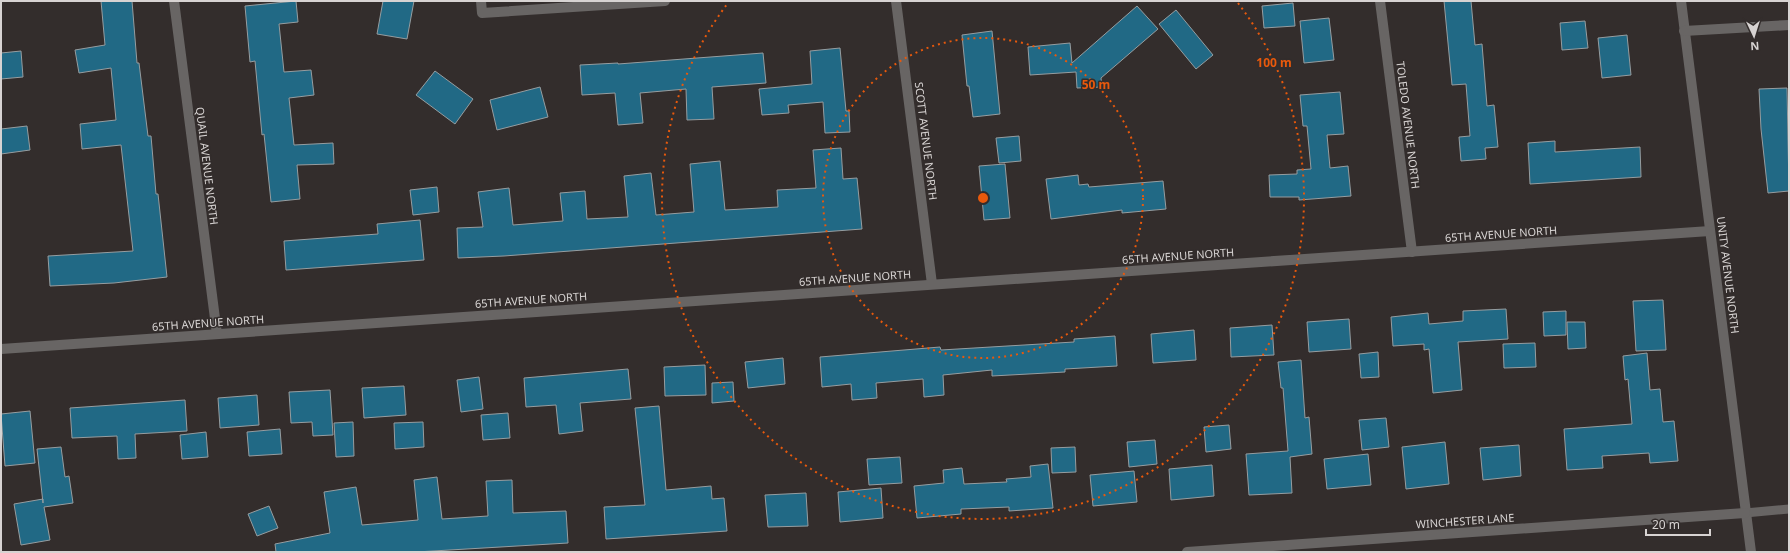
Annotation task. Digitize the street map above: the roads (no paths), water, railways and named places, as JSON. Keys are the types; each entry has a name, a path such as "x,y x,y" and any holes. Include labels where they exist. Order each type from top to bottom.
{"street":[{"name":"QUAIL AVENUE NORTH","path":"174,1 217,334"},
{"path":"481,1 482,13 665,1"},
{"name":"SCOTT AVENUE NORTH","path":"896,1 932,284"},
{"name":"TOLEDO AVENUE NORTH","path":"1380,1 1412,252"},
{"name":"UNITY AVENUE NORTH","path":"1681,1 1751,552"},
{"path":"1684,31 1789,25"},
{"name":"65TH AVENUE NORTH","path":"1,349 1710,231"},
{"name":"WINCHESTER LANE","path":"1187,552 1745,513"}],"lane":[{"path":"1745,513 1789,509"}]}
